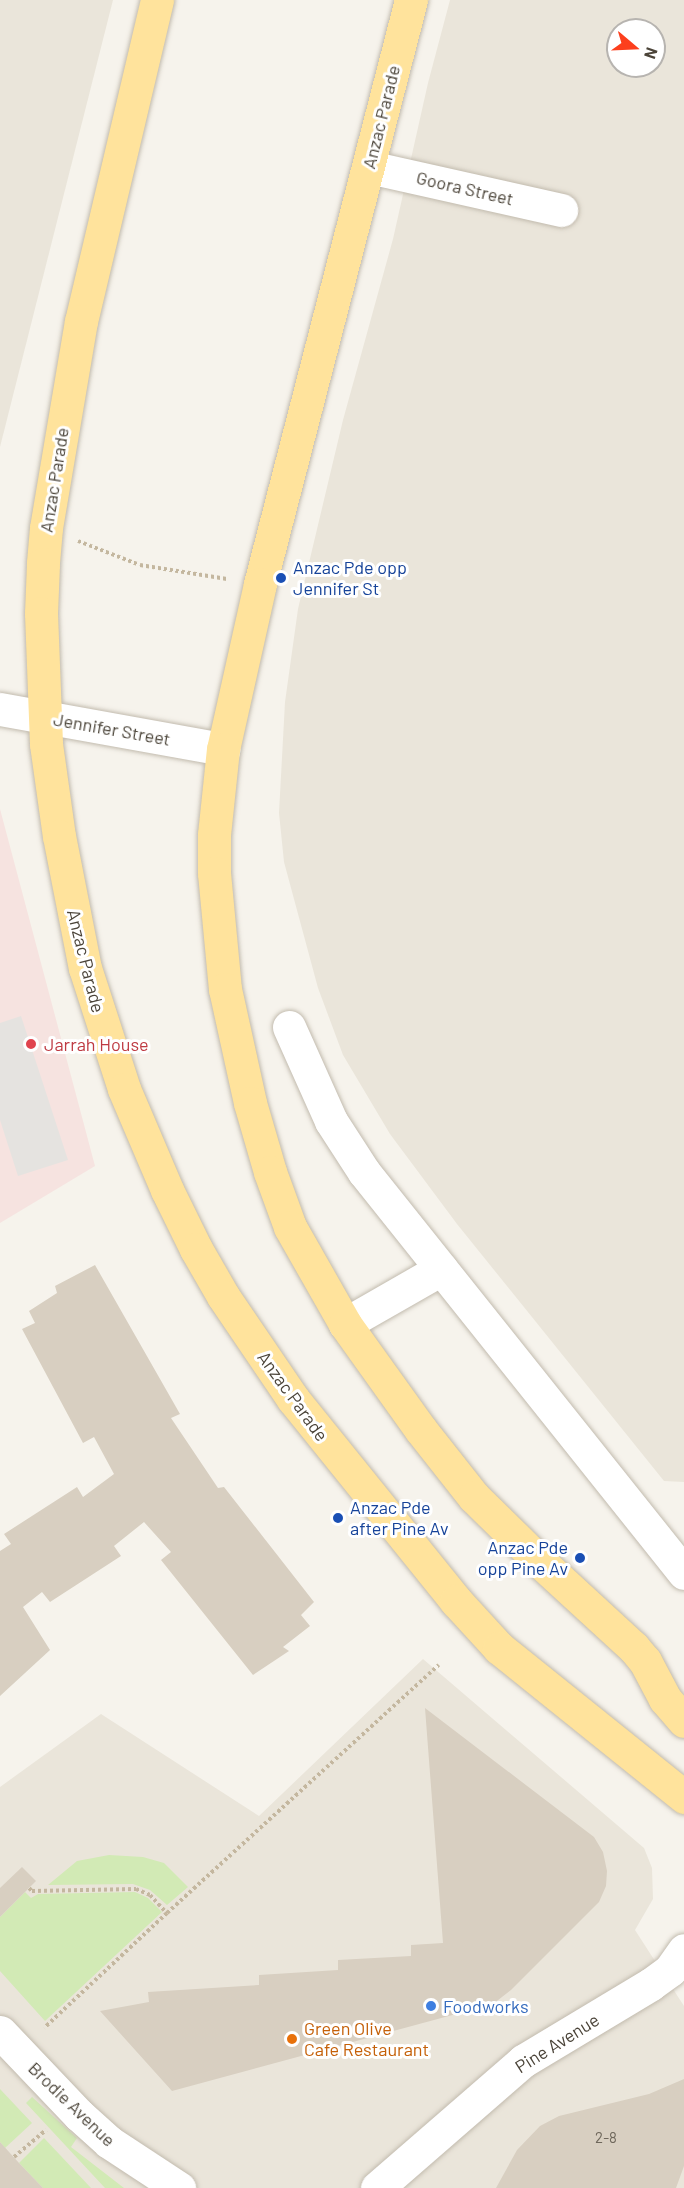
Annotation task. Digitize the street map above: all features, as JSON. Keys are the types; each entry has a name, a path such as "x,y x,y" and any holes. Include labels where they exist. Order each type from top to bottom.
{"main road":[{"name":"Anzac Parade","path":"157,0 93,267 46,528 41,613 45,717 59,836 76,928 106,1037 143,1137 196,1249 223,1296 313,1424 456,1601 492,1640 566,1704 684,1797"},
{"name":"Anzac Parade","path":"411,0 260,584 223,749 214,835 214,873 218,935 232,1031 270,1172 290,1227 345,1324 421,1430 474,1497 527,1550 634,1648 645,1661 664,1699 684,1722"}],"street":[{"name":"Goora Street","path":"369,167 561,210"},
{"name":"Jennifer Street","path":"0,709 223,749"},
{"path":"289,1027 319,1097 344,1144 391,1208 680,1560"},
{"path":"345,1324 441,1269"},
{"name":"Pine Avenue","path":"377,2188 524,2061 678,1964"},
{"name":"Brodie Avenue","path":"0,2032 78,2115 109,2142 179,2188"}],"path":[{"path":"74,539 140,565 260,584"},
{"path":"44,2028 439,1665"},
{"path":"29,1888 32,1891 136,1889 150,1895 167,1913"},
{"path":"14,2157 46,2130"}],"shaded area":[{"path":"0,0 113,0 0,447"},
{"path":"450,0 684,0 684,1482 664,1481 457,1224 390,1134 343,1055 318,988 284,862 279,813 285,702 298,609 343,420 393,239 428,83"},
{"name":"Jarrah House","path":"0,809 95,1166 0,1223"},
{"path":"21,1016 68,1160 18,1176 0,1120 0,1023"},
{"path":"423,1659 644,1848 652,1868 653,1899 635,1930 684,2006 684,2188 0,2188 0,1787 101,1714 259,1816"}],"green space":[{"path":"109,1855 143,1857 164,1863 188,1887 167,1905 150,1890 133,1884 48,1885 77,1861"},
{"path":"25,1892 31,1898 38,1894 135,1892 148,1898 162,1912 45,2021 0,1971 0,1917"},
{"path":"0,2089 32,2123 5,2148 0,2142"},
{"path":"32,2097 77,2138 71,2147 124,2188 105,2188 26,2103"},
{"path":"44,2138 91,2188 43,2188 19,2163"}],"building":[{"path":"95,1265 180,1414 171,1418 218,1488 224,1487 314,1602 301,1615 310,1626 283,1647 289,1651 253,1675 161,1560 171,1552 144,1522 114,1546 121,1556 50,1602 42,1592 23,1607 50,1650 0,1696 0,1551 11,1544 4,1534 77,1487 83,1497 114,1474 94,1437 83,1443 22,1329 35,1323 29,1311 57,1293 55,1286"},
{"path":"425,1708 594,1837 603,1852 607,1871 606,1886 599,1902 511,1990 493,2004 172,2091 100,2011 149,2002 148,1992 259,1985 259,1975 338,1970 338,1960 411,1956 411,1945 443,1943"},
{"path":"22,1867 36,1881 0,1917 0,1888"},
{"path":"684,2079 684,2166 676,2188 496,2188 517,2150 540,2126 559,2116 649,2094"},
{"path":"0,2142 19,2163 43,2188 0,2188"}],"place":[{"name":"Anzac Pde opp Jennifer St","path":"281,578"},
{"name":"Jarrah House","path":"31,1044"},
{"name":"Anzac Pde after Pine Av","path":"338,1518"},
{"name":"Anzac Pde opp Pine Av","path":"580,1558"},
{"name":"Foodworks","path":"431,2006"},
{"name":"Green Olive Cafe Restaurant","path":"292,2039"}]}
